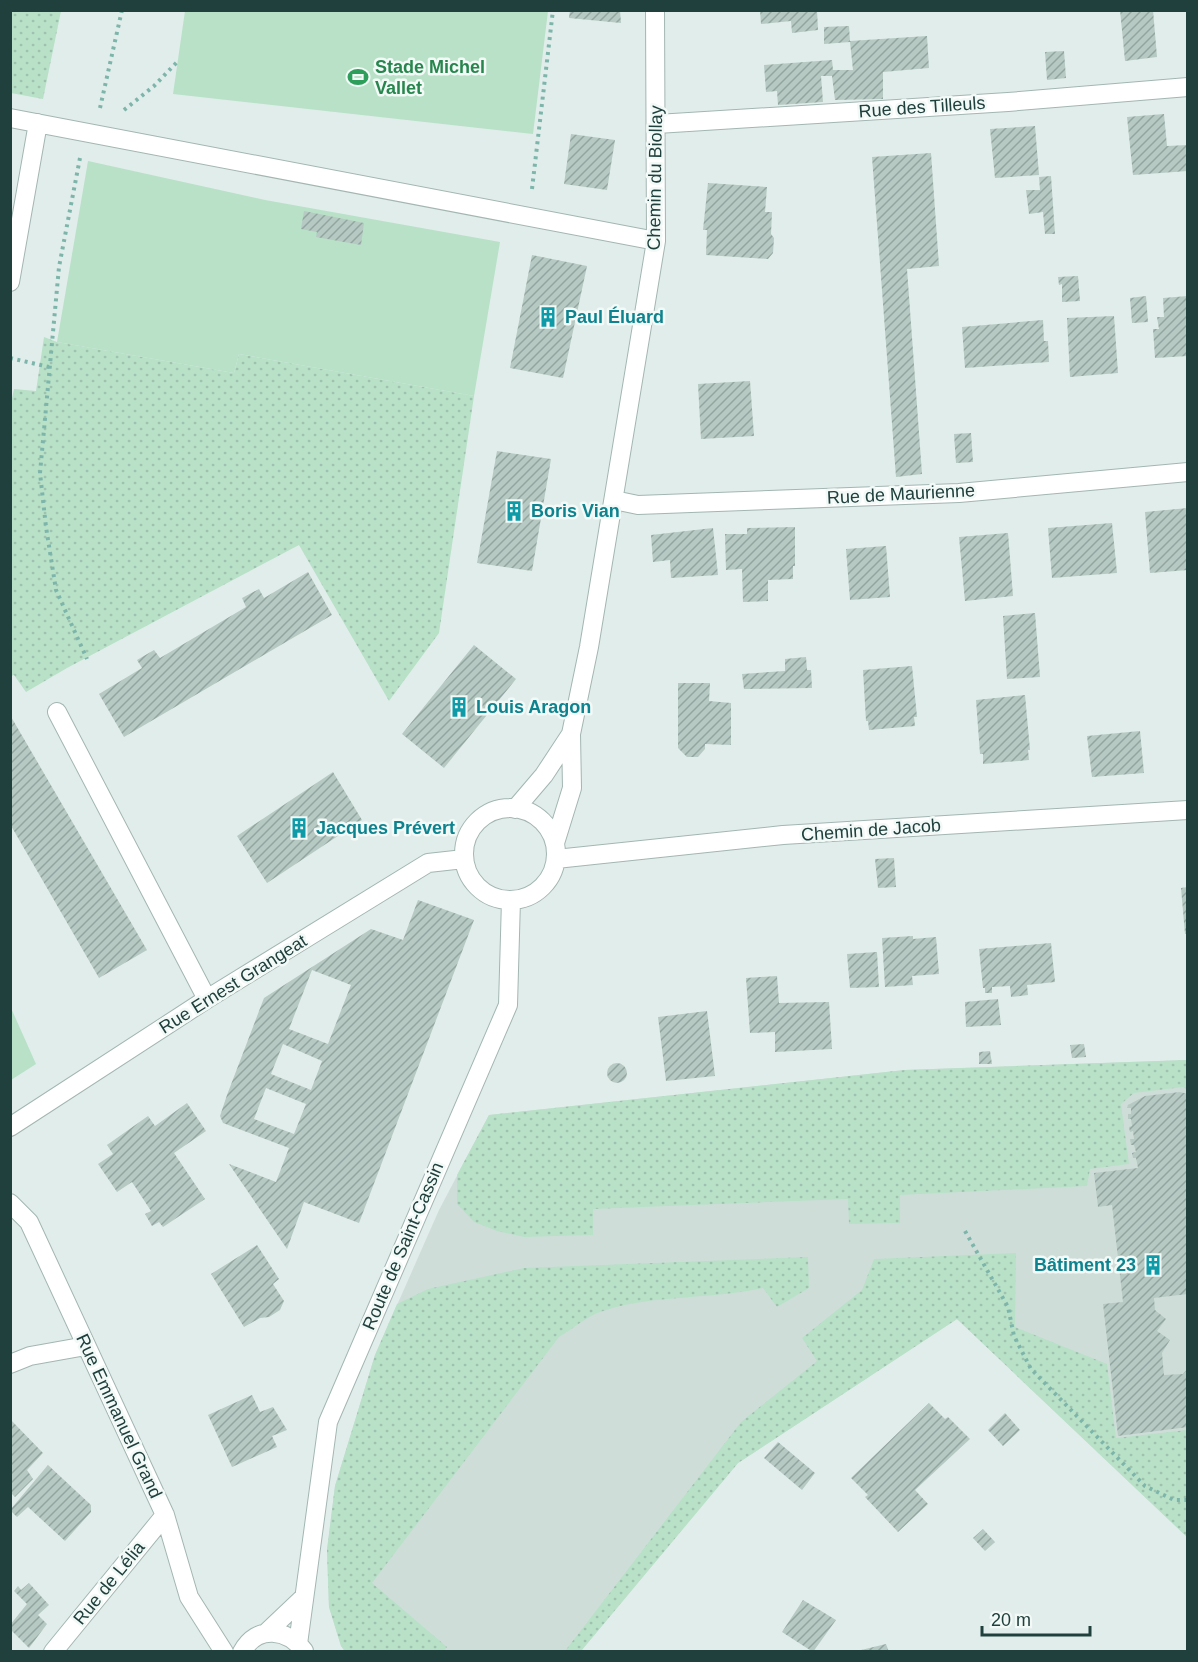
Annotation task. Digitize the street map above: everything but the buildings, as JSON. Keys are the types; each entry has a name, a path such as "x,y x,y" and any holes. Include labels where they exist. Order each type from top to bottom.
{"street":[{"name":"Chemin du Biollay","path":"555,851 572,788 571,734 589,647 656,241 655,10"},
{"name":"Rue des Tilleuls","path":"657,124 1008,102 1188,87"},
{"path":"10,118 90,129 656,241"},
{"path":"10,282 38,123"},
{"name":"Rue de Maurienne","path":"614,500 638,505 959,493 1188,472"},
{"path":"57,712 207,999"},
{"name":"Chemin du Biollay","path":"515,809 544,775 571,734"},
{"path":"501,809 515,809 533,814 547,827 555,851 551,875 542,888 528,897 511,900 494,897 479,889 469,875 464,859 467,839 477,821 501,809"},
{"name":"Chemin de Jacob","path":"555,851 1188,810"},
{"name":"Rue Ernest Grangeat","path":"10,1127 207,999 428,863 464,859"},
{"name":"Route de Saint-Cassin","path":"301,1648 304,1597 328,1422 508,1005 511,900"},
{"name":"Rue Emmanuel Grand","path":"10,1203 29,1222 165,1515 189,1597 224,1652"},
{"path":"10,1364 30,1356 86,1346"},
{"name":"Rue de Lélia","path":"53,1652 165,1515"},
{"path":"266,1634 304,1597"},
{"path":"214,1634 243,1650 257,1636 278,1633 289,1636 301,1648"}],"path":[{"path":"87,659 56,590 40,473 59,267 90,129 122,10"},
{"path":"529,217 553,10"},
{"path":"90,129 127,108 154,86 178,61"},
{"path":"10,358 49,367"},
{"path":"965,1231 1008,1307 1014,1336 1031,1369 1144,1486 1174,1500 1188,1500"}],"shaded area":[{"path":"1187,1060 1187,1537 957,1319 738,1463 581,1651 345,1652 329,1607 327,1550 335,1486 375,1355 439,1210 489,1115 905,1070"}],"green space":[{"path":"10,11 61,11 43,99 11,93"},
{"name":"Stade Michel Vallet","path":"185,11 548,11 533,134 173,94"},
{"path":"88,161 265,200 500,242 474,396 239,354 234,373 57,342"},
{"path":"44,337 57,342 234,373 239,354 474,396 439,633 389,701 299,545 26,692 14,675 11,676 11,403 14,389 36,391"},
{"path":"11,1008 36,1064 10,1080"},
{"path":"1187,1060 1187,1089 1183,1087 1134,1093 1121,1104 1129,1164 1090,1169 1087,1186 900,1195 900,1223 849,1224 848,1199 593,1209 593,1235 524,1237 497,1231 474,1222 457,1204 457,1175 489,1115 905,1070"},
{"path":"1016,1253 1015,1327 1107,1364 1116,1438 1187,1430 1187,1537 957,1319 738,1463 581,1651 565,1651 741,1422 817,1361 802,1338 862,1290 874,1259"},
{"path":"808,1257 809,1288 777,1307 763,1288 663,1299 597,1313 559,1337 372,1583 447,1647 443,1652 345,1651 341,1646 329,1607 327,1550 335,1486 375,1355 397,1304 428,1289 524,1268"}],"place":[{"name":"Stade Michel Vallet","path":"358,77"},
{"name":"Paul Éluard","path":"548,317"},
{"name":"Boris Vian","path":"514,511"},
{"name":"Louis Aragon","path":"459,707"},
{"name":"Jacques Prévert","path":"299,828"},
{"name":"Bâtiment 23","path":"1153,1265"}]}
